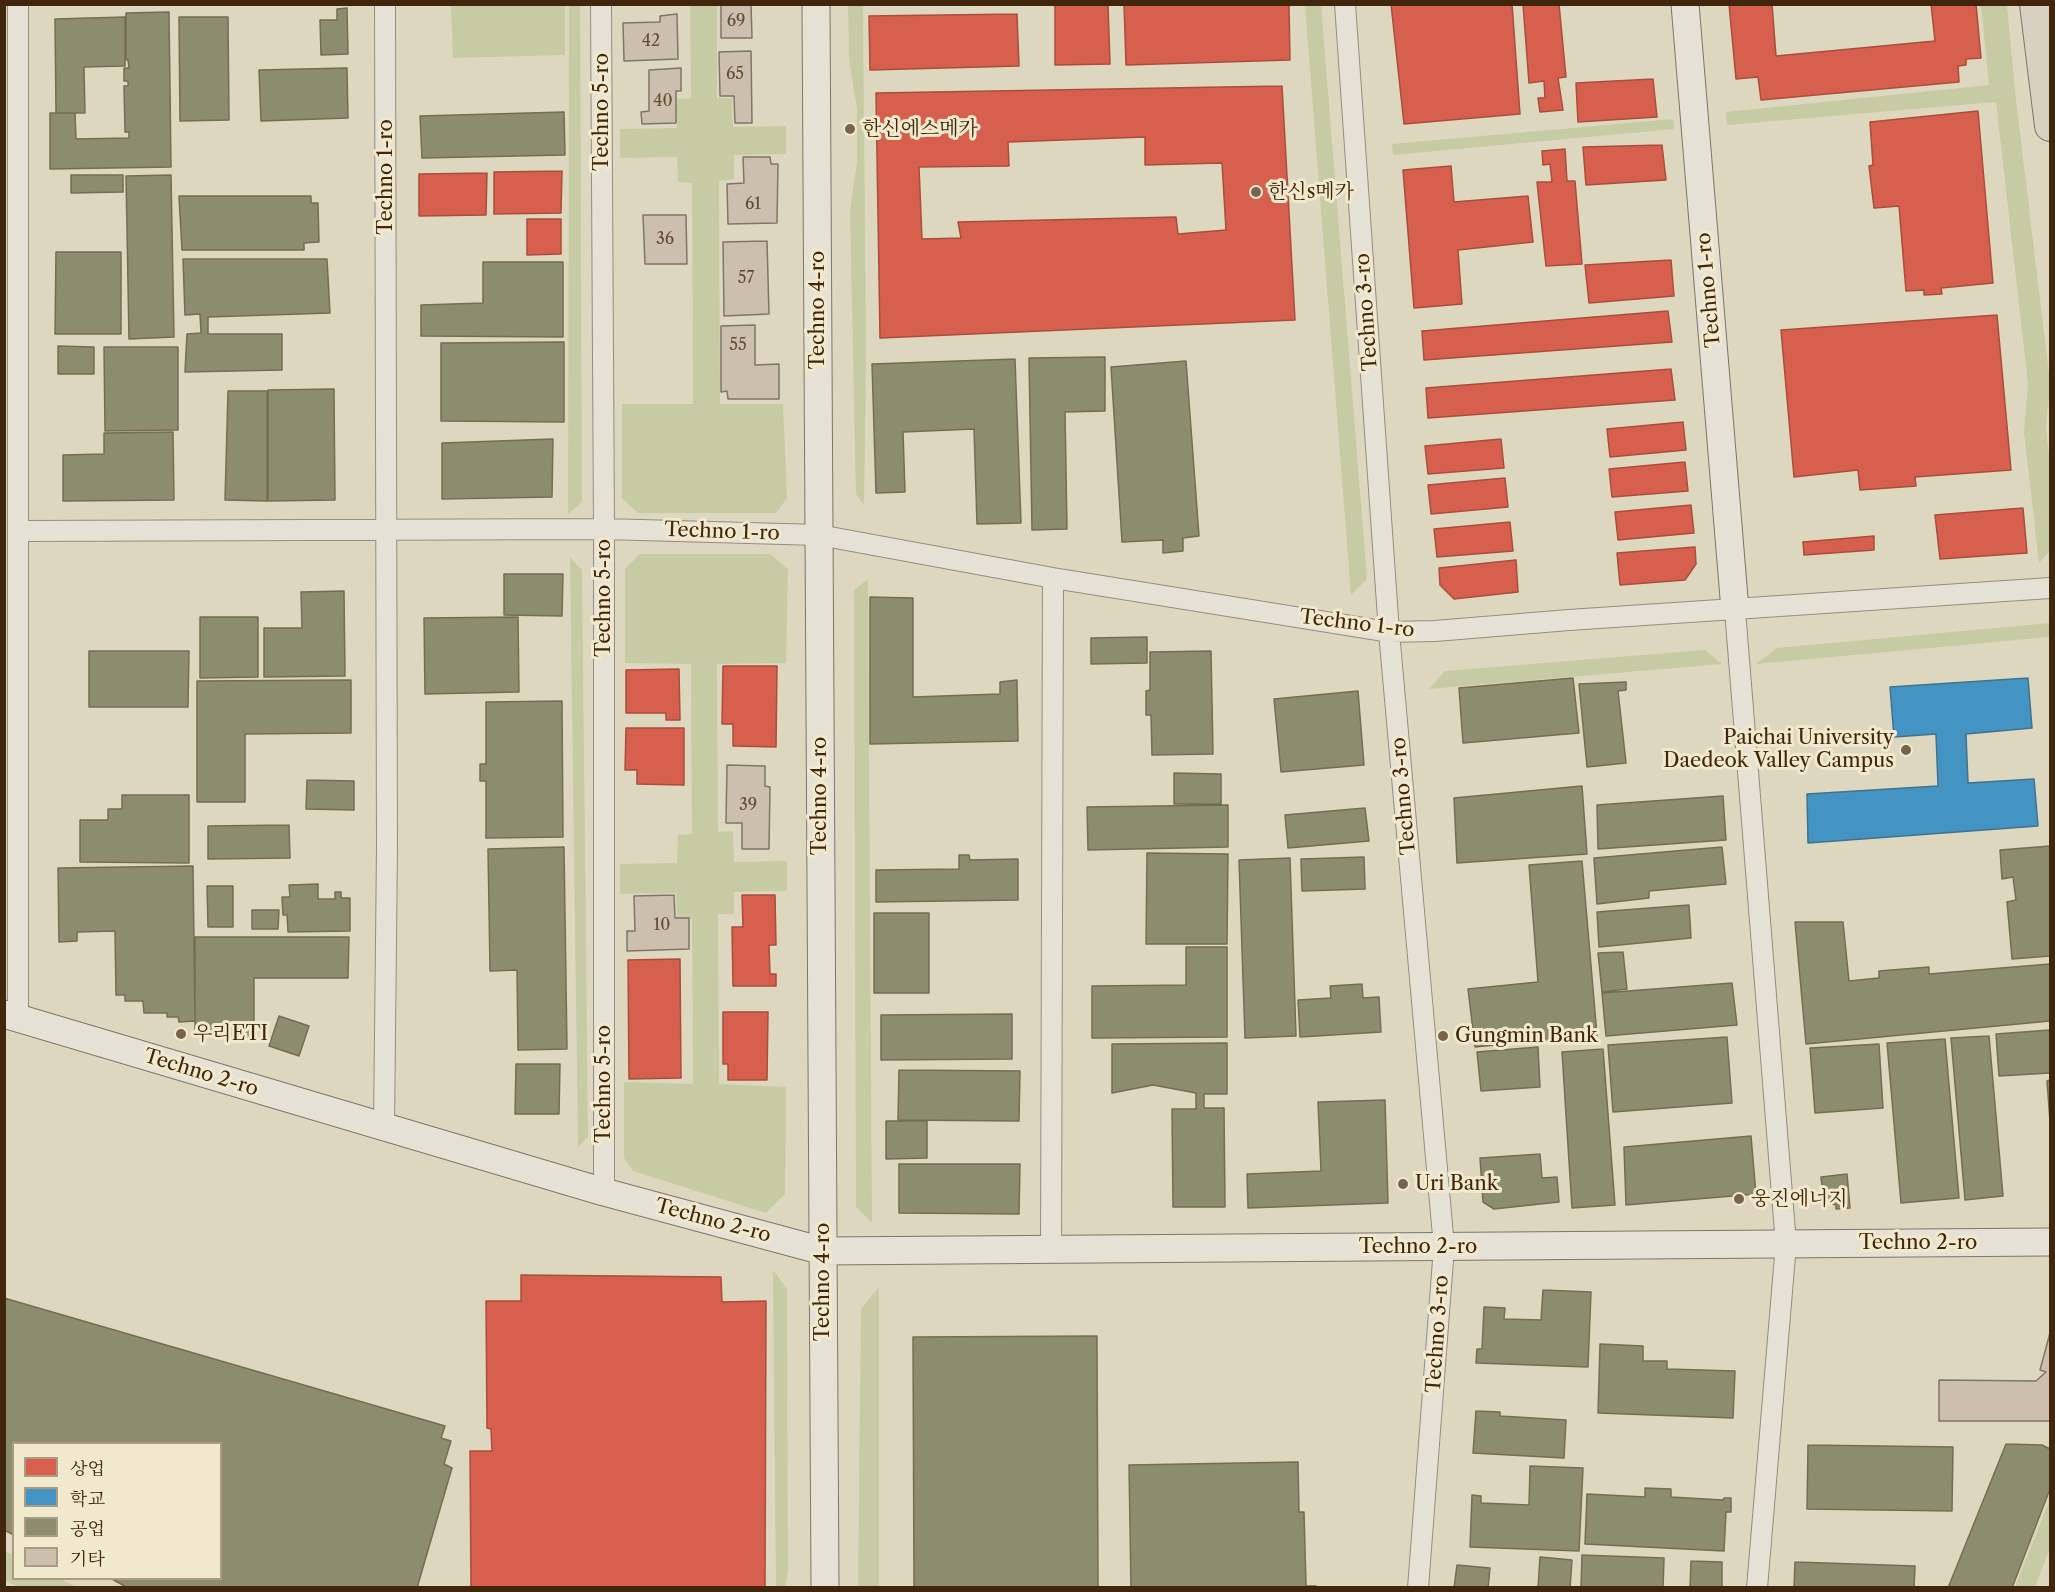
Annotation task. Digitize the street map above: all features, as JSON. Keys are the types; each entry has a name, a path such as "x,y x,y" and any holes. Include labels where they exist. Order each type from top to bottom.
{"main road":[{"name":"Techno 4-ro","path":"816,4 825,1587"},
{"name":"Techno 1-ro","path":"1685,4 1735,610"},
{"path":"2036,4 2050,126"},
{"name":"Techno 2-ro","path":"11,1016 604,1192 823,1251 2050,1242"}],"street":[{"name":"Techno 2-ro","path":"11,1016 19,531 18,4"},
{"name":"Techno 1-ro","path":"384,1128 387,848 385,4"},
{"name":"Techno 5-ro","path":"601,4 604,1192"},
{"name":"Techno 3-ro","path":"1345,4 1389,632 1444,1247 1418,1587"},
{"name":"Techno 1-ro","path":"19,531 604,529 819,535 1053,578 1389,632 1435,632 1569,620 2050,588"},
{"path":"1051,1250 1053,578"},
{"name":"Techno 1-ro","path":"1735,610 1786,1244"},
{"path":"1757,1587 1786,1244"}],"green space":[{"path":"451,5 565,5 565,55 453,58"},
{"path":"569,5 580,5 582,502 568,514"},
{"path":"690,5 717,5 717,98 732,98 733,127 786,126 786,154 734,155 734,179 719,181 720,404 783,404 787,498 776,513 638,513 622,498 622,404 693,404 692,183 678,182 677,157 620,158 620,129 677,128 676,99 691,98"},
{"path":"848,5 863,5 866,360 864,505 856,494 850,211 857,162 857,109 849,59"},
{"path":"1305,5 1321,5 1367,579 1351,595"},
{"path":"1981,5 2007,5 2016,100 2050,382 2046,429 2050,464 2050,551 2039,563 2024,432 2028,384 1996,102 1727,125 1726,112 1989,85"},
{"path":"1673,119 1674,129 1393,155 1392,144"},
{"path":"640,554 770,554 788,569 786,663 717,664 718,832 733,831 734,862 787,861 787,891 734,892 734,914 718,914 719,1084 786,1087 785,1194 766,1213 633,1171 624,1158 624,1082 693,1084 692,919 677,919 676,893 620,894 620,864 677,863 678,835 692,834 691,664 625,663 625,569"},
{"path":"570,557 582,570 588,1137 578,1147"},
{"path":"868,579 872,1223 856,1207 854,590"},
{"path":"2050,623 2050,637 1756,664 1777,648"},
{"path":"1705,650 1722,664 1429,689 1445,671"},
{"path":"773,1270 787,1289 788,1571 785,1588 776,1587"},
{"path":"879,1287 879,1587 858,1587 861,1309"},
{"path":"2050,1499 2050,1548 2035,1587 2015,1587"},
{"path":"4,1551 12,1555 12,1580 62,1580 77,1587 19,1587 5,1581"}],"building: 상업":[{"path":"1055,4 1108,4 1110,64 1055,65"},
{"path":"1124,4 1289,4 1290,60 1126,65"},
{"path":"1391,4 1512,4 1520,114 1404,124"},
{"path":"1523,4 1559,4 1566,77 1558,78 1563,110 1540,112 1538,98 1545,98 1544,81 1529,83"},
{"path":"1729,4 1772,4 1776,56 1935,41 1931,4 1976,4 1981,58 1966,59 1966,65 1958,66 1959,82 1761,100 1758,77 1736,79"},
{"path":"1017,14 1019,66 870,70 869,16"},
{"path":"1653,79 1657,117 1578,122 1576,83"},
{"name":"한신s메카","path":"1282,86 1295,320 880,338 876,93","holes":["1145,137 1145,165 1222,163 1226,230 1178,234 1176,217 958,222 961,238 922,239 919,167 1009,166 1008,142"]},
{"path":"1978,111 1993,283 1941,288 1942,294 1924,295 1924,290 1906,291 1899,206 1874,208 1869,166 1873,165 1870,122"},
{"path":"1662,145 1666,180 1586,185 1583,147"},
{"path":"1565,149 1567,181 1575,181 1582,264 1546,266 1537,182 1552,182 1550,164 1543,165 1542,151"},
{"path":"1451,166 1454,202 1528,196 1533,242 1458,250 1462,304 1414,308 1403,170"},
{"path":"562,171 561,213 494,214 494,172"},
{"path":"487,173 486,215 419,216 419,174"},
{"path":"527,219 561,219 561,254 527,255"},
{"path":"1671,260 1674,296 1589,303 1585,265"},
{"path":"1668,311 1672,342 1424,360 1422,331"},
{"path":"1997,315 2011,470 1915,477 1916,486 1860,490 1858,470 1794,477 1781,330"},
{"path":"1671,369 1675,400 1428,418 1426,388"},
{"path":"1683,422 1686,450 1610,457 1607,429"},
{"path":"1501,439 1504,468 1428,474 1425,446"},
{"path":"1685,462 1688,491 1612,497 1609,469"},
{"path":"1505,478 1508,507 1431,514 1428,485"},
{"path":"1691,505 1694,533 1618,540 1615,512"},
{"path":"2023,508 2027,553 1940,559 1935,515"},
{"path":"1510,522 1513,551 1437,557 1434,529"},
{"path":"1874,536 1874,550 1804,555 1803,542"},
{"path":"1695,547 1696,564 1685,580 1620,585 1617,553"},
{"path":"1516,560 1518,592 1454,599 1440,585 1439,568"},
{"path":"723,666 777,666 776,747 733,746 733,724 722,724"},
{"path":"679,669 680,720 666,720 666,713 626,713 626,670"},
{"path":"626,728 684,728 684,785 637,784 637,770 625,770"},
{"path":"742,895 775,895 776,945 769,945 770,974 776,974 776,986 733,986 732,927 743,927"},
{"path":"680,959 681,1078 629,1079 628,960"},
{"path":"723,1012 768,1012 767,1080 728,1080 728,1064 723,1064"},
{"path":"521,1275 721,1277 722,1302 766,1301 765,1588 471,1588 470,1451 492,1451 491,1429 487,1428 486,1301 521,1301"}],"building: 학교":[{"path":"2028,678 2032,728 1966,734 1968,783 2034,779 2038,826 1808,843 1807,794 1938,786 1936,734 1894,737 1890,687"}],"building: 공업":[{"path":"347,8 348,54 321,55 320,20 337,20 337,9"},
{"path":"169,12 171,167 50,169 50,113 75,113 76,139 129,138 129,132 125,132 124,86 128,86 128,81 124,81 124,68 129,68 128,60 126,60 126,13"},
{"path":"125,17 125,66 84,67 85,113 56,113 55,19"},
{"path":"179,17 228,17 229,120 180,121"},
{"path":"347,68 348,118 261,121 259,70"},
{"path":"564,112 565,155 422,158 420,116"},
{"path":"71,175 123,175 123,192 71,193"},
{"path":"171,175 174,337 129,339 126,176"},
{"path":"179,196 311,196 311,203 318,203 319,242 304,243 304,250 182,250"},
{"path":"56,252 121,252 121,334 55,334"},
{"path":"183,259 327,259 330,313 208,317 208,334 282,334 282,370 185,372 187,334 201,333 200,314 185,315"},
{"path":"483,262 563,262 563,337 421,336 421,305 483,303"},
{"path":"564,342 564,422 441,421 441,343"},
{"path":"58,346 94,347 94,374 58,374"},
{"path":"104,347 178,347 178,430 105,431"},
{"path":"1105,357 1105,411 1065,412 1067,529 1032,530 1029,358"},
{"path":"1015,359 1021,523 977,524 974,429 903,432 905,492 876,493 872,364"},
{"path":"1186,361 1199,536 1183,538 1183,551 1163,553 1163,540 1122,542 1111,367"},
{"path":"334,389 335,500 268,501 268,390"},
{"path":"228,391 267,391 267,501 225,500"},
{"path":"173,432 174,500 63,501 63,455 104,454 104,433"},
{"path":"553,439 552,497 442,499 442,443"},
{"path":"504,574 563,574 562,616 504,615"},
{"path":"344,591 345,676 264,677 264,628 302,628 301,592"},
{"path":"870,597 913,598 913,697 1000,694 1000,682 1017,680 1018,741 870,744"},
{"path":"200,617 258,617 258,677 200,678"},
{"path":"518,617 519,692 425,694 424,618"},
{"path":"1147,637 1147,663 1091,664 1091,638"},
{"path":"89,651 189,651 188,707 89,707"},
{"path":"1211,651 1213,754 1152,755 1151,715 1146,715 1146,691 1150,690 1150,652"},
{"path":"1573,678 1579,733 1463,743 1459,688"},
{"path":"351,680 351,733 245,734 245,802 197,802 197,681"},
{"path":"1626,682 1626,690 1618,691 1626,763 1587,767 1579,684"},
{"path":"1358,691 1364,765 1281,772 1274,699"},
{"path":"562,701 563,837 486,838 486,781 480,781 480,764 486,764 486,702"},
{"path":"1174,773 1221,774 1221,804 1174,804"},
{"path":"307,780 354,781 354,810 306,809"},
{"path":"1582,786 1587,854 1457,863 1454,798"},
{"path":"122,795 189,795 189,863 80,862 80,820 108,820 108,809 122,809"},
{"path":"1723,796 1726,840 1598,849 1597,805"},
{"path":"1228,805 1228,847 1088,850 1087,807"},
{"path":"1365,808 1369,841 1288,848 1285,815"},
{"path":"289,825 290,858 208,859 208,826"},
{"path":"2050,846 2050,956 2012,959 2007,902 2016,900 2013,877 2002,879 2000,850"},
{"path":"564,847 567,1049 518,1050 517,970 490,971 488,849"},
{"path":"1722,847 1726,884 1649,891 1649,898 1597,904 1594,858"},
{"path":"1147,853 1228,854 1227,944 1146,944"},
{"path":"959,855 969,855 970,860 1018,859 1018,900 876,902 876,870 959,869"},
{"path":"1364,857 1365,889 1302,891 1301,859"},
{"path":"1290,858 1296,1036 1245,1038 1239,860"},
{"path":"1582,861 1597,1035 1475,1047 1468,989 1538,982 1529,865"},
{"path":"193,866 195,1021 179,1022 178,1017 167,1017 167,1013 144,1013 143,1001 125,1001 125,995 116,995 115,931 77,932 77,941 59,942 58,868"},
{"path":"318,884 318,899 335,899 335,892 341,892 341,898 350,898 350,931 288,932 287,915 283,915 282,897 290,897 289,885"},
{"path":"207,886 233,886 233,927 208,927"},
{"path":"1689,905 1691,938 1599,947 1597,912"},
{"path":"252,910 279,910 278,929 252,929"},
{"path":"874,913 929,913 929,993 874,993"},
{"path":"1795,922 1843,922 1849,981 1879,978 1879,971 1929,967 1929,974 2050,964 2050,1021 1806,1044"},
{"path":"195,937 349,937 348,978 254,978 254,1038 220,1038 220,1033 206,1033 206,1029 195,1029"},
{"path":"1186,947 1227,947 1227,1037 1092,1038 1092,986 1186,985"},
{"path":"1623,952 1627,989 1602,992 1598,953"},
{"path":"1732,983 1737,1025 1606,1036 1602,993"},
{"path":"1362,984 1363,998 1379,997 1381,1032 1300,1037 1298,1000 1331,998 1330,986"},
{"path":"1012,1014 1012,1059 881,1060 881,1015"},
{"path":"279,1016 309,1026 299,1056 269,1046"},
{"path":"2050,1030 2050,1073 1999,1076 1996,1034"},
{"path":"1989,1036 2003,1196 1965,1200 1951,1038"},
{"path":"1727,1037 1732,1103 1613,1112 1608,1045"},
{"path":"1945,1039 1959,1198 1901,1203 1887,1043"},
{"path":"1227,1043 1227,1094 1204,1094 1204,1108 1224,1108 1225,1207 1173,1207 1172,1109 1196,1109 1196,1093 1153,1085 1112,1093 1112,1044"},
{"path":"1879,1044 1883,1108 1815,1113 1810,1048"},
{"path":"1538,1047 1540,1087 1481,1091 1477,1052"},
{"path":"1603,1049 1615,1205 1572,1208 1562,1052"},
{"path":"516,1064 560,1064 559,1114 515,1114"},
{"path":"899,1070 1020,1071 1019,1121 898,1120"},
{"path":"2050,1080 2050,1121 2047,1081"},
{"path":"1385,1100 1388,1203 1248,1208 1247,1174 1321,1171 1318,1102"},
{"path":"886,1121 927,1121 927,1158 886,1159"},
{"path":"1751,1136 1756,1194 1626,1205 1624,1147"},
{"path":"1540,1154 1542,1178 1557,1177 1559,1202 1494,1209 1483,1202 1480,1158"},
{"path":"899,1164 1020,1164 1019,1214 899,1213"},
{"path":"1847,1174 1850,1208 1836,1209 1836,1205 1829,1203 1823,1195 1821,1177"},
{"path":"1543,1290 1591,1292 1588,1367 1476,1363 1477,1349 1482,1349 1484,1307 1505,1308 1504,1319 1541,1320"},
{"path":"4,1298 445,1426 441,1438 451,1441 444,1464 452,1468 417,1588 128,1588 114,1580 222,1580 222,1442 12,1442 12,1534 4,1530"},
{"path":"1097,1336 1098,1588 914,1588 913,1337"},
{"path":"1600,1344 1643,1346 1643,1361 1667,1361 1667,1369 1735,1371 1733,1418 1598,1413"},
{"path":"1476,1411 1500,1412 1500,1416 1566,1420 1564,1458 1473,1453"},
{"path":"2006,1444 2042,1445 2050,1449 2050,1489 2012,1588 1948,1588"},
{"path":"1808,1445 1953,1447 1952,1511 1807,1509"},
{"path":"1298,1462 1299,1512 1304,1512 1306,1586 1316,1586 1316,1588 1131,1588 1129,1465"},
{"path":"1530,1466 1583,1468 1579,1551 1470,1547 1472,1495 1481,1496 1481,1503 1529,1505"},
{"path":"1645,1488 1671,1489 1671,1497 1723,1500 1731,1498 1731,1512 1726,1512 1724,1551 1585,1544 1587,1494 1645,1497"},
{"path":"1582,1555 1664,1558 1663,1588 1581,1588"},
{"path":"1540,1557 1572,1560 1570,1588 1538,1588"},
{"path":"1691,1561 1722,1562 1722,1588 1690,1588"},
{"path":"1795,1562 1915,1566 1914,1588 1794,1588"},
{"path":"1457,1565 1490,1568 1488,1588 1454,1588"}],"building: 기타":[{"path":"721,4 751,4 752,38 721,38"},
{"path":"677,14 678,59 624,61 623,23 660,22 660,16"},
{"path":"751,51 752,123 735,123 734,96 720,96 719,52"},
{"path":"681,68 681,91 676,91 676,123 642,124 641,112 649,111 649,70"},
{"path":"743,157 770,157 771,164 778,164 777,223 728,224 727,184 744,183"},
{"path":"643,215 686,215 687,264 645,264"},
{"path":"767,241 769,314 724,316 723,242"},
{"path":"755,325 755,365 779,364 779,399 728,399 727,391 721,392 721,326"},
{"path":"727,765 765,766 765,786 770,787 769,849 742,849 742,823 726,823"},
{"path":"674,895 675,918 689,918 689,949 627,951 627,931 635,931 634,896"},
{"path":"2050,1333 2050,1421 1939,1421 1939,1380 2036,1381 2046,1372 2040,1370"}],"place":[{"name":"한신에스메카","path":"850,129"},
{"name":"한신s메카","path":"1256,192"},
{"name":"Paichai University Daedeok Valley Campus","path":"1906,750"},
{"name":"우리ETI","path":"181,1034"},
{"name":"Gungmin Bank","path":"1443,1036"},
{"name":"Uri Bank","path":"1403,1184"},
{"name":"웅진에너지","path":"1739,1199"}]}
